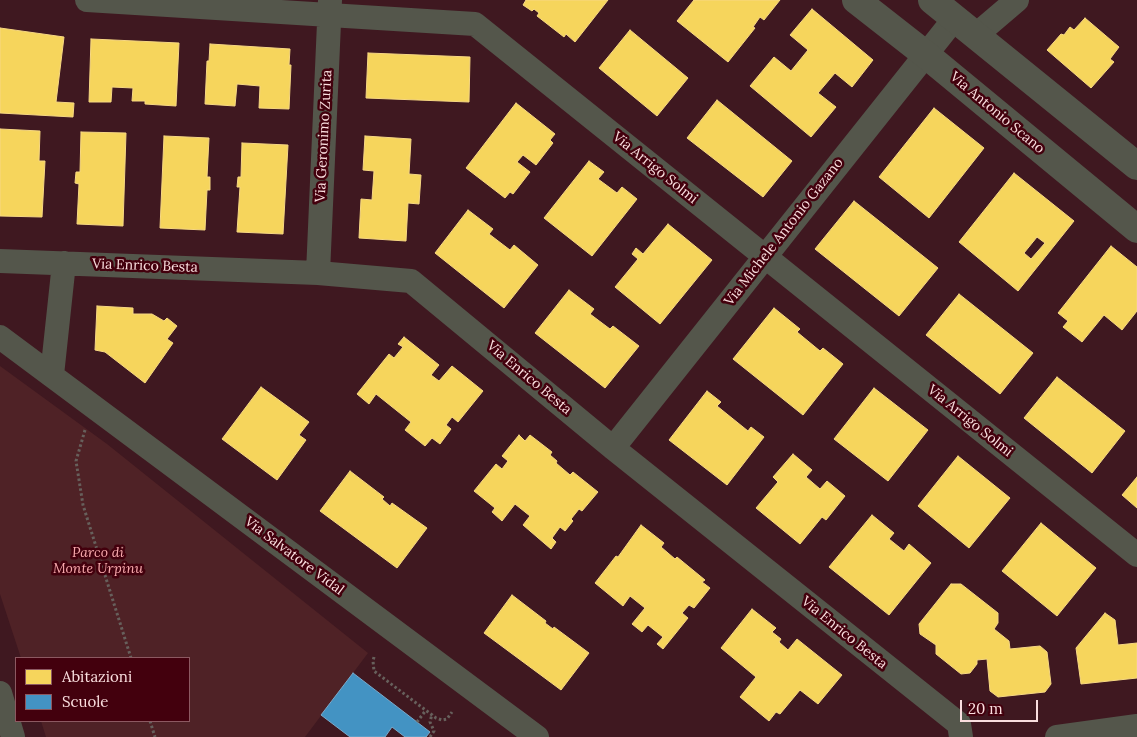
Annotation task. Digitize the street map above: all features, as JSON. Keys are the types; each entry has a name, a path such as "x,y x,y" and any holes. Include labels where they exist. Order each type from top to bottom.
{"street":[{"name":"Via Arrigo Solmi","path":"87,0 330,7 475,24 1137,555"},
{"name":"Via Antonio Scano","path":"856,0 925,54 1137,229"},
{"path":"932,0 1137,166"},
{"path":"976,34 1017,0"},
{"name":"Via Geronimo Zurita","path":"318,272 330,7"},
{"name":"Via Michele Antonio Gazano","path":"613,448 955,18"},
{"name":"Via Enrico Besta","path":"0,261 318,272 411,280 613,448 959,724 961,737"},
{"path":"52,375 64,263"},
{"name":"Via Salvatore Vidal","path":"0,336 537,737"},
{"path":"0,694 14,737"},
{"path":"1057,737 1137,726"}],"path":[{"path":"85,428 76,461 83,505 131,657"},
{"path":"374,657 374,670 426,710 442,720 447,719 452,712"},
{"path":"418,722 426,710"},
{"path":"430,737 434,731 430,722 432,714"},
{"path":"150,722 155,737"}],"green space":[{"name":"Parco di Monte Urpinu","path":"0,366 107,444 368,653 305,737 46,737 41,722 190,722 190,657 21,657 0,594"}],"building: Abitazioni":[{"path":"526,0 608,0 575,42 566,34 564,37 537,16 539,13 534,9 532,11 523,5"},
{"path":"694,0 780,0 764,20 760,17 753,27 755,28 728,62 677,21"},
{"path":"812,9 873,60 852,87 835,73 818,93 836,107 811,137 750,86 774,57 791,71 808,50 790,35"},
{"path":"1085,18 1119,47 1110,59 1114,62 1091,88 1047,50 1061,34 1064,35 1070,27 1074,30"},
{"path":"0,28 64,37 56,102 74,103 73,117 0,113"},
{"path":"630,30 688,78 657,116 599,68"},
{"path":"91,39 179,43 176,106 145,104 145,101 132,101 133,88 112,87 111,102 89,102"},
{"path":"210,44 290,49 289,109 259,108 260,86 237,84 235,106 205,104 207,61 209,61"},
{"path":"368,53 470,57 469,102 366,98"},
{"path":"717,100 792,161 763,197 687,138"},
{"path":"516,103 555,134 550,140 553,143 536,165 523,155 517,162 530,172 513,194 510,192 505,198 466,168"},
{"path":"934,108 984,148 929,218 879,177"},
{"path":"0,129 40,131 39,161 45,161 42,217 0,216"},
{"path":"81,132 126,133 123,226 77,224 79,184 75,183 76,172 80,172"},
{"path":"164,136 209,138 207,177 210,177 210,190 207,190 205,230 160,228"},
{"path":"365,136 411,139 409,174 421,175 419,204 408,203 406,241 359,238 361,199 372,200 374,171 363,170"},
{"path":"242,143 288,145 283,234 237,232 240,187 237,187 238,177 241,177"},
{"path":"589,161 604,172 598,179 617,193 622,187 637,199 592,256 544,218"},
{"path":"1014,173 1074,221 1018,291 959,242","holes":["1037,237 1045,243 1031,259 1024,253"]},
{"path":"854,201 938,268 899,316 815,249"},
{"path":"468,210 493,229 489,234 510,250 514,245 538,265 504,308 435,253"},
{"path":"668,224 712,260 660,324 615,287 638,259 632,254 636,248 643,254"},
{"path":"1111,246 1137,267 1137,311 1122,330 1104,315 1082,342 1063,327 1068,321 1058,313"},
{"path":"569,290 594,309 590,314 610,329 613,326 639,346 605,388 535,333"},
{"path":"959,294 1033,353 1000,394 926,335"},
{"path":"97,306 133,308 133,314 152,314 164,321 167,318 177,326 167,339 173,343 145,383 105,352 95,350"},
{"path":"774,308 800,329 797,332 820,351 823,348 843,364 803,415 733,359"},
{"path":"404,337 439,365 431,375 439,381 452,366 483,391 458,422 452,417 446,425 451,429 440,444 432,438 425,446 405,430 411,422 376,394 369,404 357,394 389,354 394,358 403,347 398,344"},
{"path":"1057,377 1125,431 1092,473 1024,418"},
{"path":"261,387 309,422 299,435 306,440 277,480 222,439"},
{"path":"874,388 928,430 888,481 834,439"},
{"path":"707,391 721,402 717,406 748,431 751,427 764,437 727,485 669,440"},
{"path":"519,435 525,441 530,435 552,452 550,455 557,461 556,463 570,475 573,472 598,492 582,511 579,509 565,531 560,527 552,538 556,542 551,549 523,525 530,516 515,504 502,521 492,512 495,508 474,491 496,464 502,469 508,461 502,456"},
{"path":"793,454 812,470 806,477 820,489 827,481 845,496 826,520 822,517 800,544 756,508 778,482 773,477"},
{"path":"958,456 1010,498 969,548 918,506"},
{"path":"350,471 384,497 382,499 390,506 392,503 427,528 397,568 320,511"},
{"path":"1137,477 1137,508 1122,495"},
{"path":"872,515 894,533 889,539 904,551 909,544 931,563 889,615 829,567"},
{"path":"1041,523 1096,568 1057,616 1002,571"},
{"path":"641,525 664,543 661,547 675,559 677,557 705,580 702,582 710,588 694,608 689,605 682,613 688,618 663,649 657,644 663,637 648,625 642,632 632,624 645,608 630,596 623,606 595,583 616,556 618,557"},
{"path":"951,584 961,584 998,613 998,623 994,629 1009,641 1010,649 1040,646 1047,652 1051,684 1045,692 998,697 990,691 987,659 977,660 977,664 970,673 961,674 936,654 936,645 920,634 919,624"},
{"path":"512,595 546,621 545,623 553,629 554,627 589,653 561,690 484,633"},
{"path":"752,609 776,628 772,632 781,639 779,642 788,650 797,639 842,675 818,704 800,690 780,714 776,712 769,721 740,697 756,677 721,648"},
{"path":"1105,613 1115,620 1118,645 1137,643 1137,678 1081,684 1076,648"}],"building: Scuole":[{"path":"353,673 430,732 426,737 405,737 392,727 385,737 350,737 321,715"}]}
